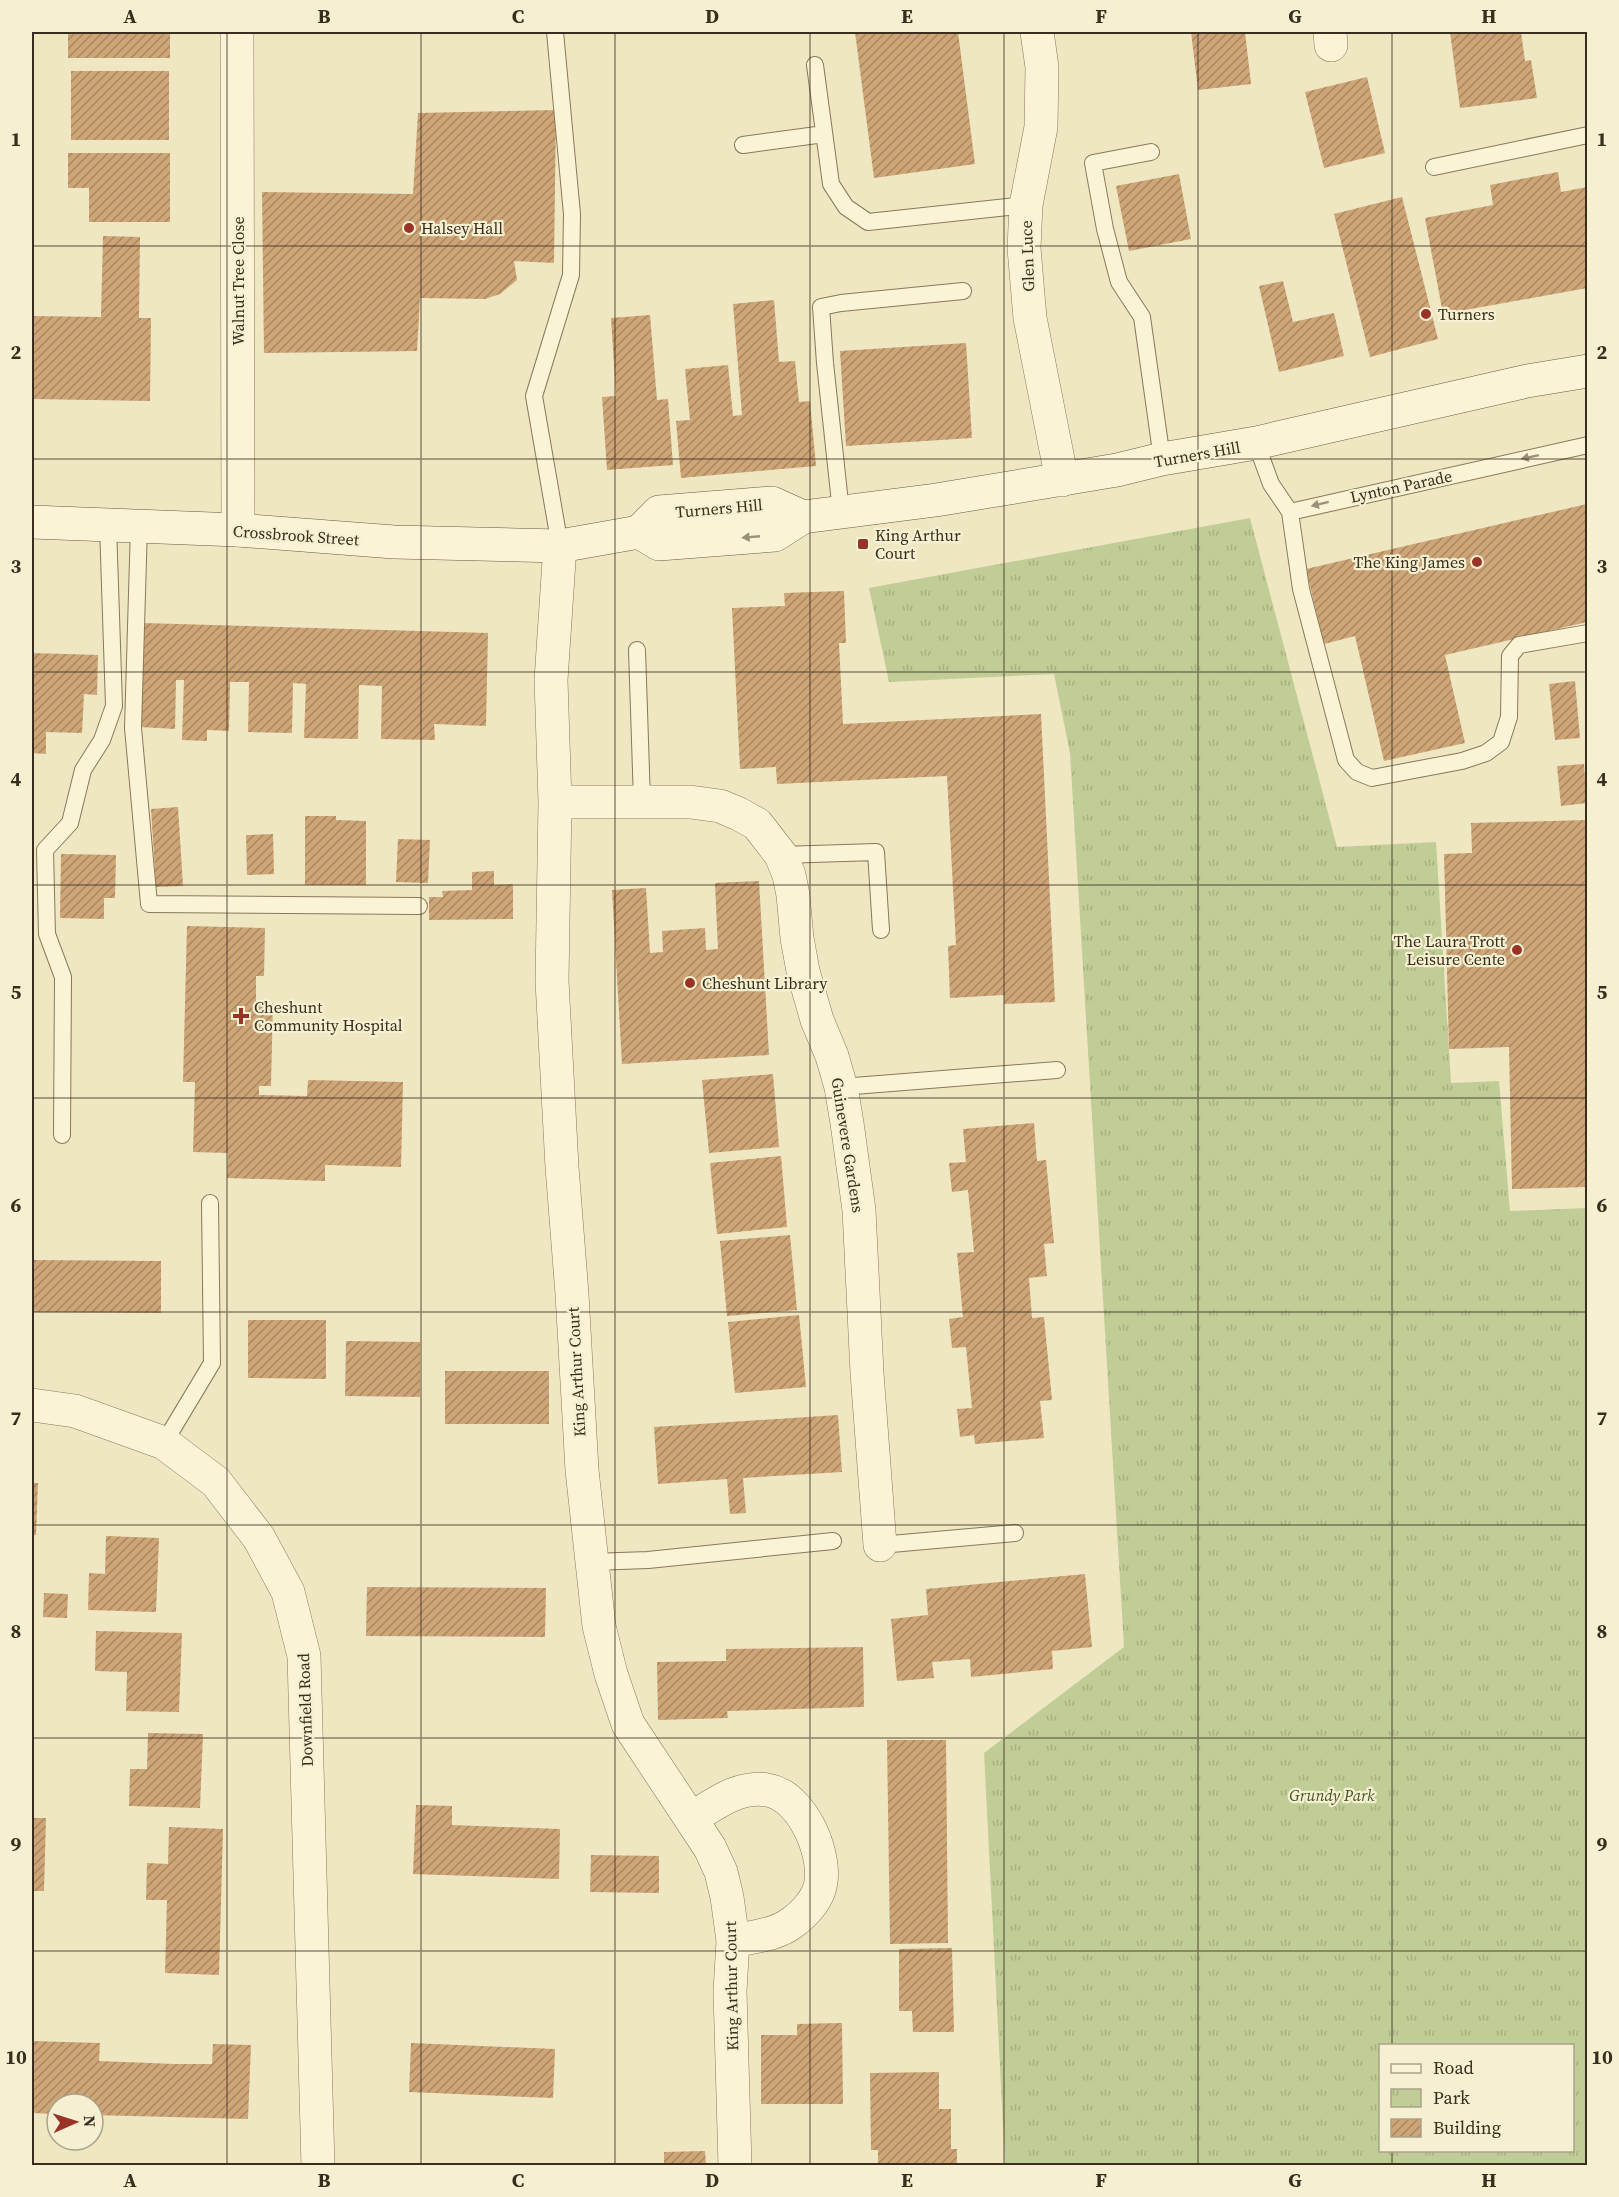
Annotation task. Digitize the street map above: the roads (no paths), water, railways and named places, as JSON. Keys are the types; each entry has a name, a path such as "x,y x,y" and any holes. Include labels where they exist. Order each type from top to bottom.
{"street":[{"name":"Walnut Tree Close","path":"237,32 238,530"},
{"name":"Glen Luce","path":"1037,32 1042,67 1041,127 1026,205 1024,248 1030,318 1062,480"},
{"name":"Turners Hill","path":"560,546 639,532 659,513 772,503 804,517 936,500 1062,480 1162,459 1256,443 1516,384 1587,371"},
{"name":"Crossbrook Street","path":"32,522 238,530 394,542 560,546"},
{"name":"King Arthur Court","path":"560,546 551,680 555,802 552,981 582,1470 592,1563 599,1626 611,1674 628,1724 710,1848 721,1872 728,1897 733,1941 730,1991 735,2166"},
{"name":"Guinevere Gardens","path":"555,802 690,802 720,806 757,824 781,855 789,875 793,895 803,971 817,1020 832,1056 841,1087 859,1210 867,1373 880,1545"},
{"name":"Downfield Road","path":"32,1405 75,1411 164,1443 216,1482 259,1538 288,1592 304,1656 318,2166"},
{"path":"692,1818 729,1795 751,1790 769,1790 787,1799 800,1811 812,1829 819,1859 820,1880 819,1890 808,1908 792,1923 778,1930 733,1941"}],"lane":[{"path":"555,32 572,214 571,275 534,396 560,546"},
{"path":"815,65 831,184 846,207 868,222 1026,205"},
{"path":"744,145 824,134"},
{"path":"1434,166 1587,135"},
{"path":"1151,152 1093,163 1105,229 1119,282 1142,317 1162,459"},
{"path":"841,512 821,307 963,291"},
{"path":"1256,443 1272,484 1290,512 1301,590 1346,760 1357,772 1372,778 1462,761 1486,753 1501,742 1509,717 1510,656 1519,645 1587,633"},
{"name":"Lynton Parade","path":"1290,512 1587,445"},
{"path":"123,525 133,728 148,903 419,906"},
{"path":"62,1135 63,977 47,934 45,850 70,823 83,770 102,740 114,706 123,525"},
{"path":"637,650 642,801"},
{"path":"781,855 876,852 881,930"},
{"path":"841,1087 1057,1070"},
{"path":"164,1443 212,1363 210,1203"},
{"path":"880,1545 1015,1533"},
{"path":"592,1563 648,1560 833,1541"}],"place":[{"name":"Halsey Hall","path":"409,228"},
{"name":"Turners","path":"1426,314"},
{"name":"King Arthur Court","path":"863,544"},
{"name":"The King James","path":"1477,562"},
{"name":"The Laura Trott Leisure Cente","path":"1517,950"},
{"name":"Cheshunt Library","path":"690,983"},
{"name":"Cheshunt Community Hospital","path":"241,1016"}],"park label":[{"name":"Grundy Park","path":"1332,1795"}]}
